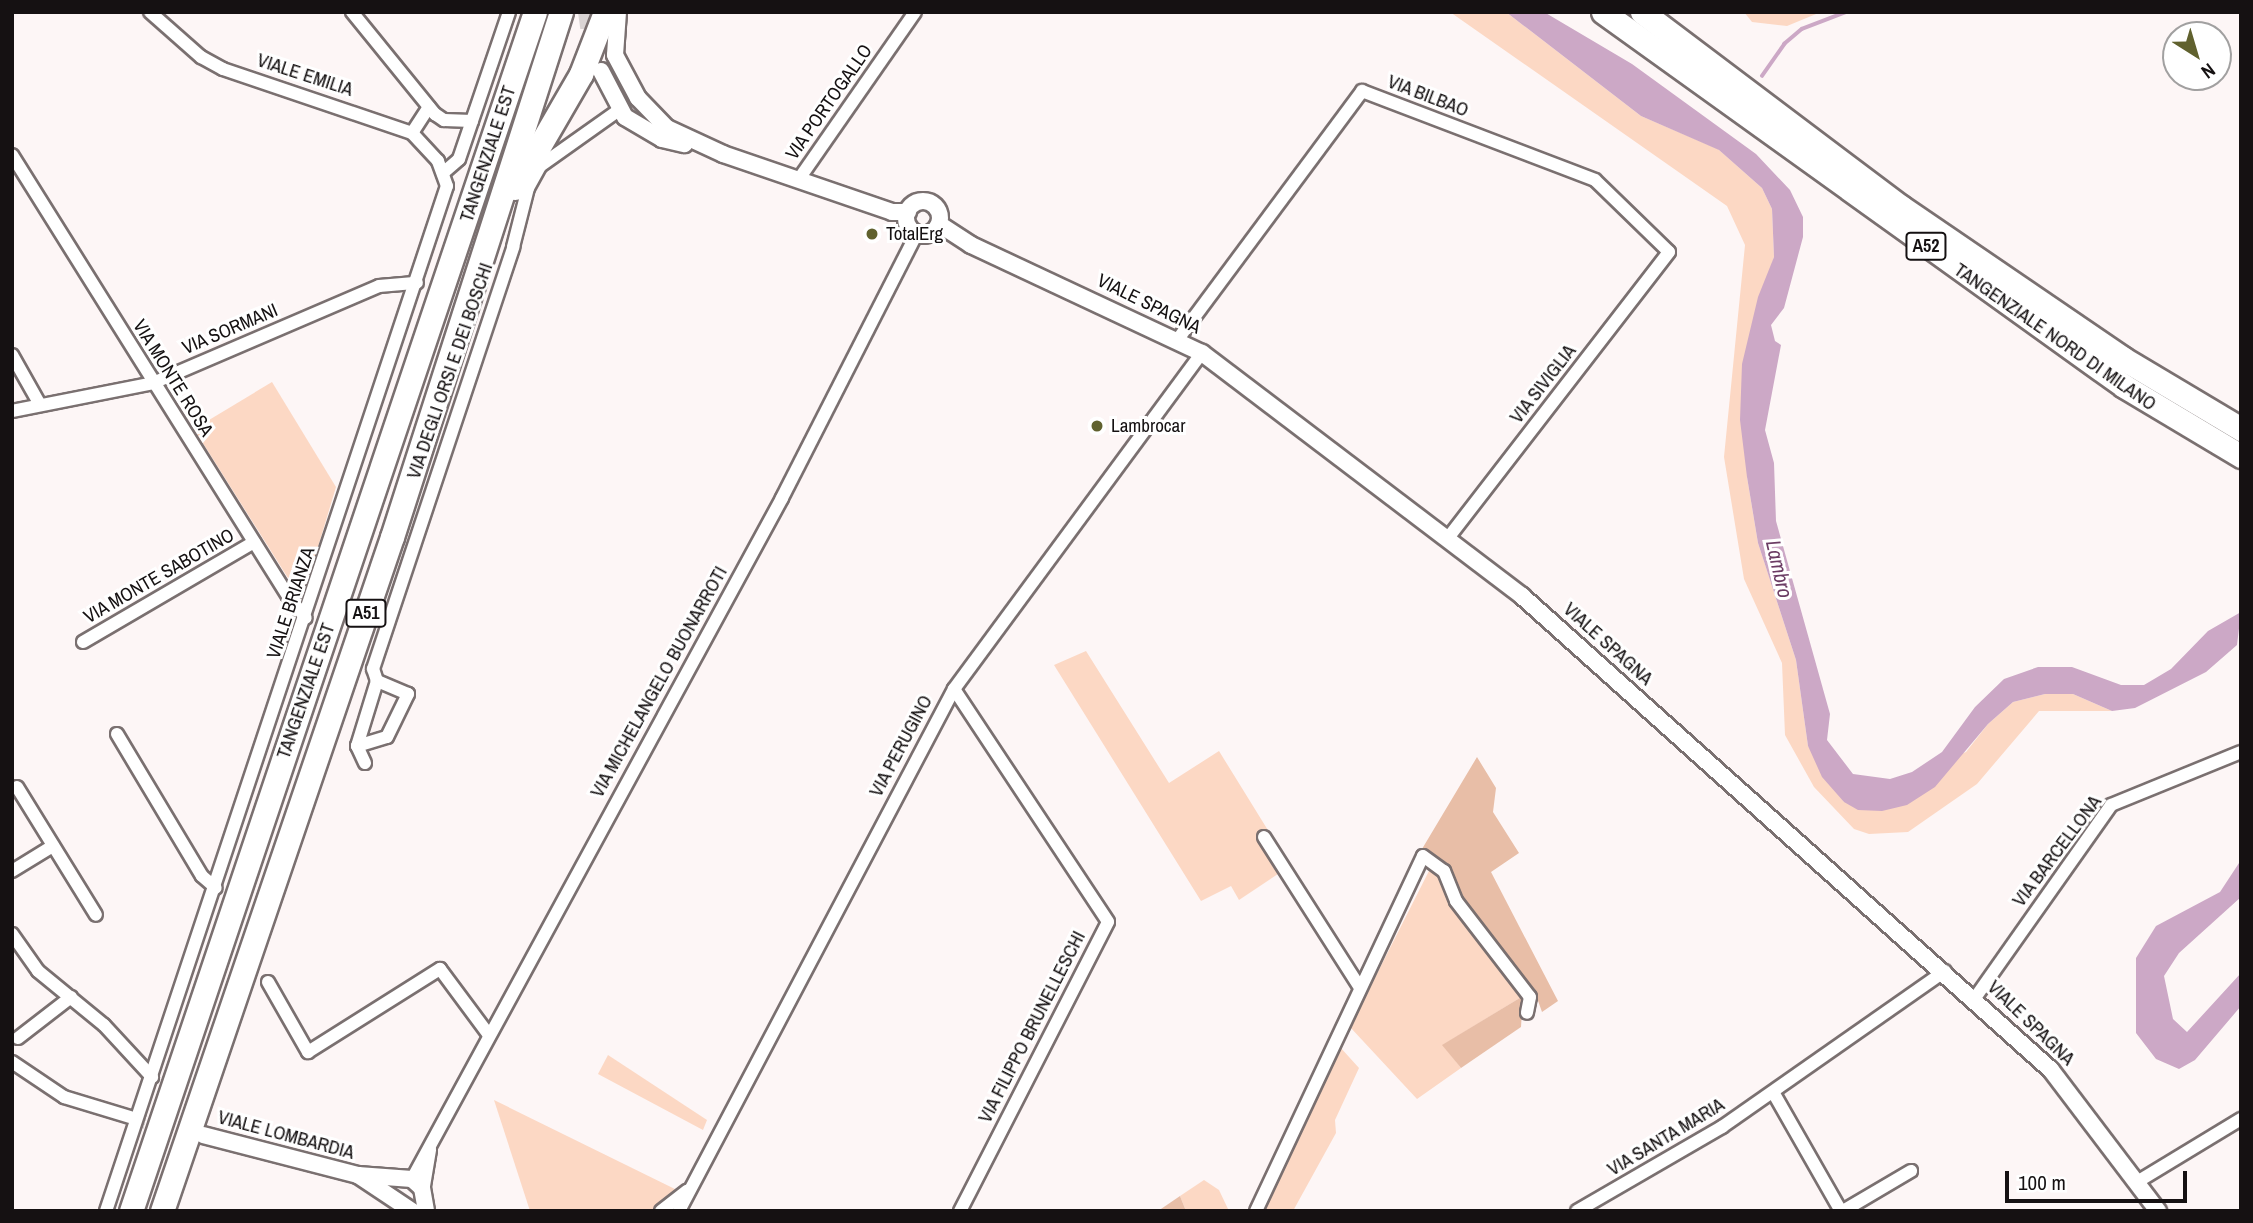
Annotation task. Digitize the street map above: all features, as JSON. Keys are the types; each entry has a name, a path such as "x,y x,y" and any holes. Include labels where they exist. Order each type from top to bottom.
{"highway":[{"path":"503,109 524,12"},
{"name":"TANGENZIALE EST","path":"131,1211 535,12"},
{"name":"TANGENZIALE EST","path":"162,1211 391,537 561,12"},
{"path":"391,537 513,192 581,74 605,12"},
{"name":"TANGENZIALE NORD DI MILANO","path":"1602,12 2124,386 2241,456"},
{"name":"TANGENZIALE NORD DI MILANO","path":"1642,12 1912,214 2122,358 2241,429"}],"street":[{"name":"VIALE EMILIA","path":"150,12 211,64 412,133 428,146 443,173"},
{"path":"352,12 429,107 444,120 472,121"},
{"path":"443,173 459,159 509,12"},
{"name":"VIALE SPAGNA","path":"618,12 615,55 638,98 667,128 723,154"},
{"name":"VIA PORTOGALLO","path":"799,179 915,12"},
{"path":"601,71 619,110 638,98"},
{"name":"VIA BILBAO","path":"1178,339 1362,91 1595,180 1669,252"},
{"path":"412,133 429,107"},
{"name":"VIALE SPAGNA","path":"619,110 662,139 723,154 892,212 908,212 919,202 930,202 940,214 939,224 971,245 1178,339 1202,353 1522,596 1945,971 2051,1070 2158,1211"},
{"name":"VIA DEGLI ORSI E DEI BOSCHI","path":"357,746 377,681 373,669 533,175 619,110"},
{"name":"VIA MONTE ROSA","path":"12,155 153,383 254,542 306,618"},
{"name":"VIALE BRIANZA","path":"106,1211 446,201 443,173"},
{"path":"908,212 909,227 917,233 932,232 939,224"},
{"name":"VIA MICHELANGELO BUONARROTI","path":"408,1179 430,1146 788,485 917,233"},
{"name":"VIA SIVIGLIA","path":"1447,539 1669,252"},
{"name":"VIA SORMANI","path":"12,411 39,402 153,383 379,286 417,283"},
{"name":"VIA PERUGINO","path":"679,1211 687,1191 954,689 1202,353"},
{"path":"12,355 39,402"},
{"name":"VIA MONTE SABOTINO","path":"83,642 254,542"},
{"path":"365,763 357,746 387,737 408,694 377,681"},
{"name":"VIA FILIPPO BRUNELLESCHI","path":"954,689 1108,922 960,1211"},
{"path":"117,734 202,876 216,888"},
{"name":"VIA BARCELLONA","path":"1975,998 2111,805 2241,752"},
{"path":"17,787 96,915"},
{"path":"1264,837 1359,986"},
{"path":"12,871 53,846"},
{"path":"1256,1211 1359,986 1423,856 1444,871 1456,901 1530,997 1527,1013"},
{"path":"12,934 38,971 129,1049 152,1077"},
{"path":"268,982 308,1052 440,968 489,1035"},
{"name":"VIA SANTA MARIA","path":"1577,1211 1680,1154 1945,971"},
{"path":"18,1038 71,997"},
{"path":"12,1062 64,1097 130,1117"},
{"path":"1773,1092 1842,1211 1911,1171"},
{"path":"2137,1182 2241,1119"},
{"name":"VIALE LOMBARDIA","path":"203,1135 358,1175 408,1179"},
{"name":"VIA MICHELANGELO BUONARROTI","path":"424,1200 430,1146"},
{"name":"VIALE LOMBARDIA","path":"358,1175 406,1207"},
{"path":"408,1179 424,1200 406,1207 395,1188 408,1179"},
{"name":"VIA PERUGINO","path":"661,1211 687,1191"}],"shaded area":[{"path":"1450,12 1506,12 1641,116 1718,149 1762,188 1772,209 1774,257 1754,322 1747,477 1758,543 1796,660 1808,746 1844,802 1966,752 1988,724 2013,702 2045,694 2073,694 2112,711 2039,711 1977,784 1908,832 1869,834 1854,829 1814,787 1785,735 1782,663 1744,579 1724,457 1745,245 1727,206"},
{"path":"1744,12 1821,12 1787,26 1752,22"},
{"path":"272,382 336,487 309,577 288,578 194,429"},
{"path":"1086,651 1169,783 1219,751 1290,866 1239,900 1231,886 1201,901 1054,665"},
{"path":"1477,757 1496,788 1493,812 1519,853 1491,872 1558,1001 1542,1012 1536,995 1461,897 1449,866 1422,849"},
{"path":"1431,867 1438,872 1453,906 1523,996 1443,1045 1461,1068 1417,1099 1350,1027"},
{"path":"1523,996 1521,1027 1461,1068 1442,1045"},
{"path":"1340,1047 1359,1068 1335,1120 1336,1133 1293,1211 1265,1211"},
{"path":"608,1055 707,1120 703,1130 598,1074"},
{"path":"494,1100 681,1192 661,1211 530,1211"},
{"path":"1204,1180 1219,1190 1229,1211 1186,1211 1180,1196"},
{"path":"1180,1196 1186,1211 1158,1211"}],"water":[{"name":"Lambro","path":"1506,12 1544,12 1632,64 1756,154 1790,190 1803,217 1803,237 1784,308 1771,325 1775,341 1781,345 1765,430 1774,463 1776,521 1830,714 1827,740 1853,774 1890,779 1912,772 1942,752 1975,707 2004,679 2038,667 2072,667 2121,685 2144,685 2171,669 2208,631 2241,612 2237,645 2206,672 2135,708 2112,711 2073,694 2045,694 2013,702 1988,724 1935,787 1907,805 1882,811 1858,810 1844,802 1822,777 1808,746 1796,660 1758,543 1740,420 1742,364 1758,297 1774,257 1772,209 1762,188 1719,150 1641,116"},
{"path":"2241,860 2241,897 2179,953 2164,976 2173,1019 2187,1032 2241,973 2241,1006 2195,1060 2179,1069 2156,1059 2136,1033 2136,958 2156,926 2220,892"}],"waterway":[{"path":"1762,76 1784,44 1802,29 1846,12"}],"tunnel":[{"path":"586,12 591,47"},
{"path":"130,1117 199,1134"}],"place":[{"name":"TotalErg","path":"872,234"},
{"name":"Lambrocar","path":"1097,426"}]}
